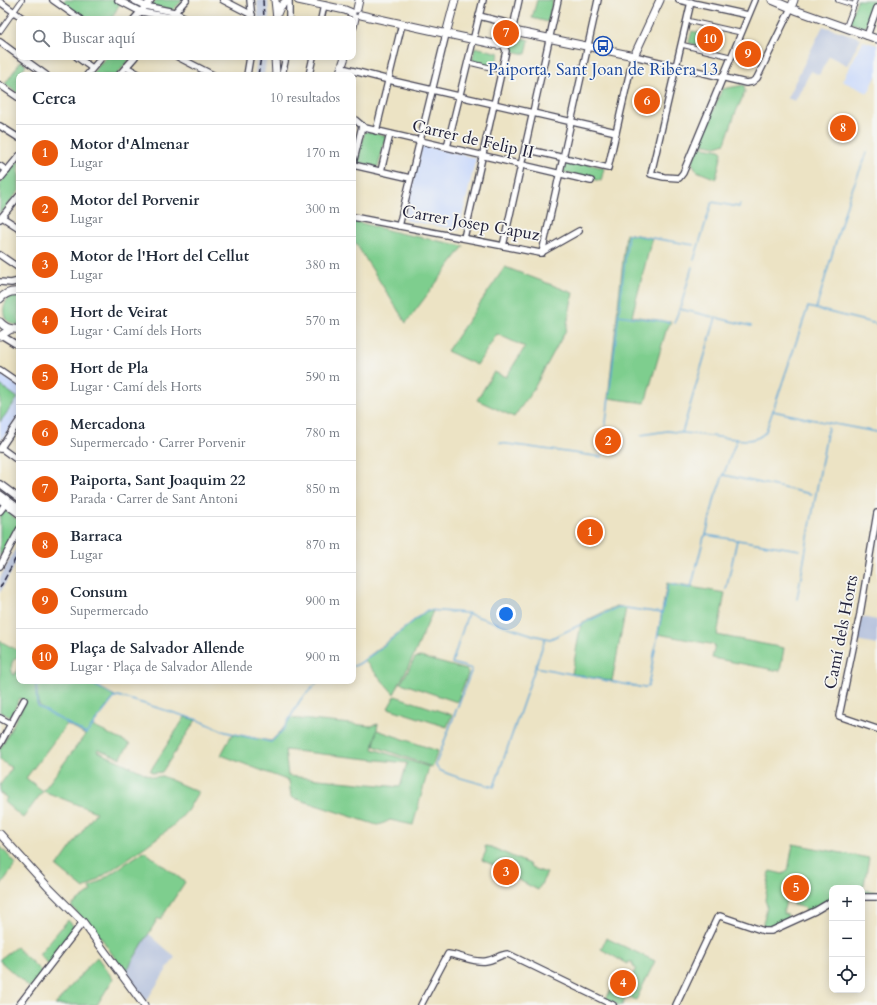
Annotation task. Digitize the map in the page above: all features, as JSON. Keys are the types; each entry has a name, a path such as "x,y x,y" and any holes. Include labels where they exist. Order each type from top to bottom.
{"street":[{"path":"0,31 22,0"},
{"path":"53,0 76,16"},
{"path":"118,0 141,12 166,16"},
{"path":"133,0 170,16"},
{"path":"137,16 152,0"},
{"path":"173,16 186,0"},
{"path":"223,0 250,16"},
{"path":"250,0 252,16"},
{"path":"271,0 275,16"},
{"path":"275,0 275,16"},
{"path":"276,16 280,7 288,0"},
{"path":"288,0 289,16"},
{"path":"298,0 473,40 498,45 504,44"},
{"path":"356,14 359,0"},
{"path":"399,226 455,0"},
{"path":"447,147 482,0"},
{"path":"464,238 506,50 504,44 513,29 518,0"},
{"path":"503,246 558,0"},
{"path":"542,252 598,0"},
{"path":"524,149 608,168 632,62 660,0"},
{"path":"680,0 748,15"},
{"path":"691,2 651,174 664,177 679,178 683,173 755,0"},
{"path":"772,0 877,39"},
{"path":"479,16 508,24 513,29 746,83 752,82 757,78 794,0"},
{"path":"838,0 854,5"},
{"path":"847,24 856,0"},
{"path":"0,2 20,16"},
{"path":"322,16 324,5"},
{"path":"866,36 877,8"},
{"path":"689,21 738,32"},
{"path":"376,131 402,24"},
{"path":"0,42 16,53"},
{"path":"683,46 728,56"},
{"path":"25,60 42,72"},
{"path":"81,60 92,68"},
{"path":"89,72 99,60"},
{"path":"122,72 132,60"},
{"path":"184,60 207,72"},
{"path":"248,72 250,60"},
{"path":"275,60 276,72"},
{"path":"279,60 281,72"},
{"path":"282,72 285,60"},
{"path":"310,72 312,60"},
{"path":"341,71 344,60"},
{"path":"467,62 496,69 501,73"},
{"path":"126,67 135,72"},
{"path":"356,74 389,79 616,132"},
{"path":"0,85 16,96"},
{"name":"Carrer de Felip II","path":"356,121 362,126 376,131 591,181"},
{"path":"0,126 16,136"},
{"path":"356,151 362,126"},
{"path":"381,171 390,134"},
{"path":"0,179 16,160"},
{"path":"356,165 410,178"},
{"path":"0,166 7,171"},
{"path":"16,200 1,218 16,226"},
{"name":"Carrer Josep Capuz","path":"356,218 540,253 579,232"},
{"path":"0,255 16,266"},
{"path":"0,282 16,282"},
{"path":"0,300 10,292 11,283"},
{"path":"0,322 6,327 16,329"},
{"path":"11,329 1,335 16,344"},
{"path":"0,370 16,381"},
{"path":"16,426 0,448 16,459"},
{"path":"0,484 16,496"},
{"path":"0,494 5,502 16,511"},
{"path":"5,502 16,507"},
{"path":"0,511 5,502"},
{"name":"Camí dels Horts","path":"877,513 860,614 840,716 877,729"},
{"path":"0,566 16,536"},
{"path":"0,744 24,700"},
{"path":"0,718 11,724"},
{"path":"0,834 48,887 83,922 144,1005"},
{"path":"865,897 877,897"},
{"path":"676,1005 717,918 720,916 764,931 771,931 809,914 829,903"},
{"path":"18,1005 83,922"},
{"path":"421,1005 448,954 487,961 502,954 508,954 613,1005"}],"shaded area":[{"path":"257,0 268,0 269,16 258,16"},
{"path":"823,26 861,38 847,65 829,56 819,75 811,71 795,101 787,98"},
{"path":"863,41 877,45 877,75 868,93 842,81"},
{"path":"257,60 266,60 264,72 255,72"},
{"path":"422,145 476,158 459,230 404,220"},
{"path":"0,374 16,384 16,420 0,442"},
{"path":"16,548 16,564 0,593 0,578"},
{"path":"861,617 877,620 877,645 856,641"},
{"path":"148,933 175,957 146,1001 123,972 127,970"}],"green space":[{"path":"65,0 114,0 120,3 113,16 81,16 63,3"},
{"path":"156,0 183,0 173,10 151,6"},
{"path":"537,0 553,0 548,22 532,18"},
{"path":"857,0 876,0 865,28 849,22"},
{"path":"692,31 716,37 713,49 689,43"},
{"path":"515,36 529,40 526,54 512,51"},
{"path":"475,47 499,53 496,67 472,62"},
{"path":"104,60 129,60 119,72 94,72"},
{"path":"21,61 26,65 21,72 16,72 16,92 5,84"},
{"path":"744,85 745,92 735,114 725,143 716,146 700,143 722,89"},
{"path":"365,131 386,136 378,167 357,162"},
{"path":"698,146 720,150 722,153 716,179 697,171 692,163"},
{"path":"567,159 604,168 601,181 563,172"},
{"path":"16,164 16,195 0,214 0,183"},
{"path":"356,222 399,233 464,246 406,323 356,244"},
{"path":"626,233 652,238 632,316 671,322 666,331 645,403 608,398"},
{"path":"505,267 573,293 566,330 533,390 514,417 477,400 494,372 506,377 525,347 497,334 477,365 447,351"},
{"path":"12,295 16,296 16,325 12,324 5,317 4,308 8,299"},
{"path":"0,385 16,397 16,401 0,422"},
{"path":"5,510 16,519 16,528 0,557 0,517"},
{"path":"667,583 725,593 717,635 784,648 780,671 712,658 715,645 658,634"},
{"path":"616,606 626,608 612,681 572,674 581,623"},
{"path":"426,611 433,611 414,655 394,694 364,660"},
{"path":"0,641 16,649 16,658 12,662 11,667 14,676 16,672 16,684 35,684 37,705 43,709 38,703 36,684 93,684 115,696 92,726 130,744 120,758 98,749 97,751 153,777 162,776 198,792 187,811 174,825 84,889 57,867 96,812 43,791 23,818 4,802 7,798 0,793 0,785 12,768 0,760 0,749 26,701 20,698 10,717 0,712","holes":["67,724 85,735 43,791 26,778"]},
{"path":"420,657 467,670 468,674 457,702 401,683 415,658"},
{"path":"395,696 452,715 447,727 388,708"},
{"path":"185,717 196,720 162,772 154,773 150,771"},
{"path":"290,718 371,726 378,724 373,749 429,767 413,825 390,820 377,825 291,797 289,781 221,755 232,734 271,741 282,730","holes":["285,750 407,763 400,787 288,776"]},
{"path":"377,730 438,751 432,767 374,746"},
{"path":"793,844 869,858 864,885 829,885 829,900 805,913 806,908 793,905 793,903 786,901 783,914 788,915 786,923 775,923 774,927 767,929 762,928 767,906 765,900 770,871 783,874 788,871"},
{"path":"0,846 16,864 0,886"},
{"path":"485,846 491,847 529,864 531,868 547,873 538,890 507,874 508,872 482,860 486,851"},
{"path":"144,851 185,882 160,920 158,918 127,970 124,972 100,936 98,937 71,906 92,891 90,888"},
{"path":"865,890 877,892 877,895 865,896"},
{"path":"68,920 76,929 49,965 39,954"},
{"path":"606,938 655,961 636,1000 626,996 622,1005 618,1005 606,999 610,991 622,997 636,968 633,967 633,962 628,962 627,964 601,949"},
{"path":"16,947 43,973 30,988 0,961 0,959"},
{"path":"97,957 113,979 97,1005 55,1005 90,964"}],"waterway":[{"path":"816,309 849,197 867,153"},
{"path":"694,260 712,202 739,207 740,204"},
{"path":"500,443 602,457 628,234 694,245"},
{"path":"674,323 692,267"},
{"path":"356,666 427,610 466,613 533,635 550,639 618,607 662,613 668,584 691,588 715,497 737,439 753,440 760,437 766,431 808,307 877,324"},
{"path":"680,309 751,326"},
{"path":"618,315 669,322"},
{"path":"682,433 716,317"},
{"path":"773,411 829,423"},
{"path":"829,423 877,432"},
{"path":"797,599 828,427"},
{"path":"641,435 667,431 736,439"},
{"path":"724,475 811,494"},
{"path":"706,535 800,550"},
{"path":"726,590 737,540"},
{"path":"468,613 452,663 472,669 436,763 436,767 438,769 456,777 494,787 545,639"},
{"path":"535,667 645,688 648,686 662,613"},
{"path":"36,684 37,703 39,707 86,734 115,697 118,696 198,720 226,732 271,742 283,730 301,699 316,684"},
{"path":"93,684 115,697"}],"railway":[{"path":"263,0 264,16"},
{"path":"258,72 260,60"},
{"path":"0,588 16,558"}],"place":[{"name":"Paiporta, Sant Joaquim 22","path":"506,33"},
{"name":"Plaça de Salvador Allende","path":"710,39"},
{"name":"Paiporta, Sant Joan de Ribera 13","path":"603,46"},
{"name":"Consum","path":"748,54"},
{"name":"Mercadona","path":"647,101"},
{"name":"Barraca","path":"843,128"},
{"name":"Motor del Porvenir","path":"608,441"},
{"name":"Motor d'Almenar","path":"590,532"},
{"name":"Motor de l'Hort del Cellut","path":"506,872"},
{"name":"Hort de Pla","path":"796,888"},
{"name":"Hort de Veirat","path":"623,983"}]}
